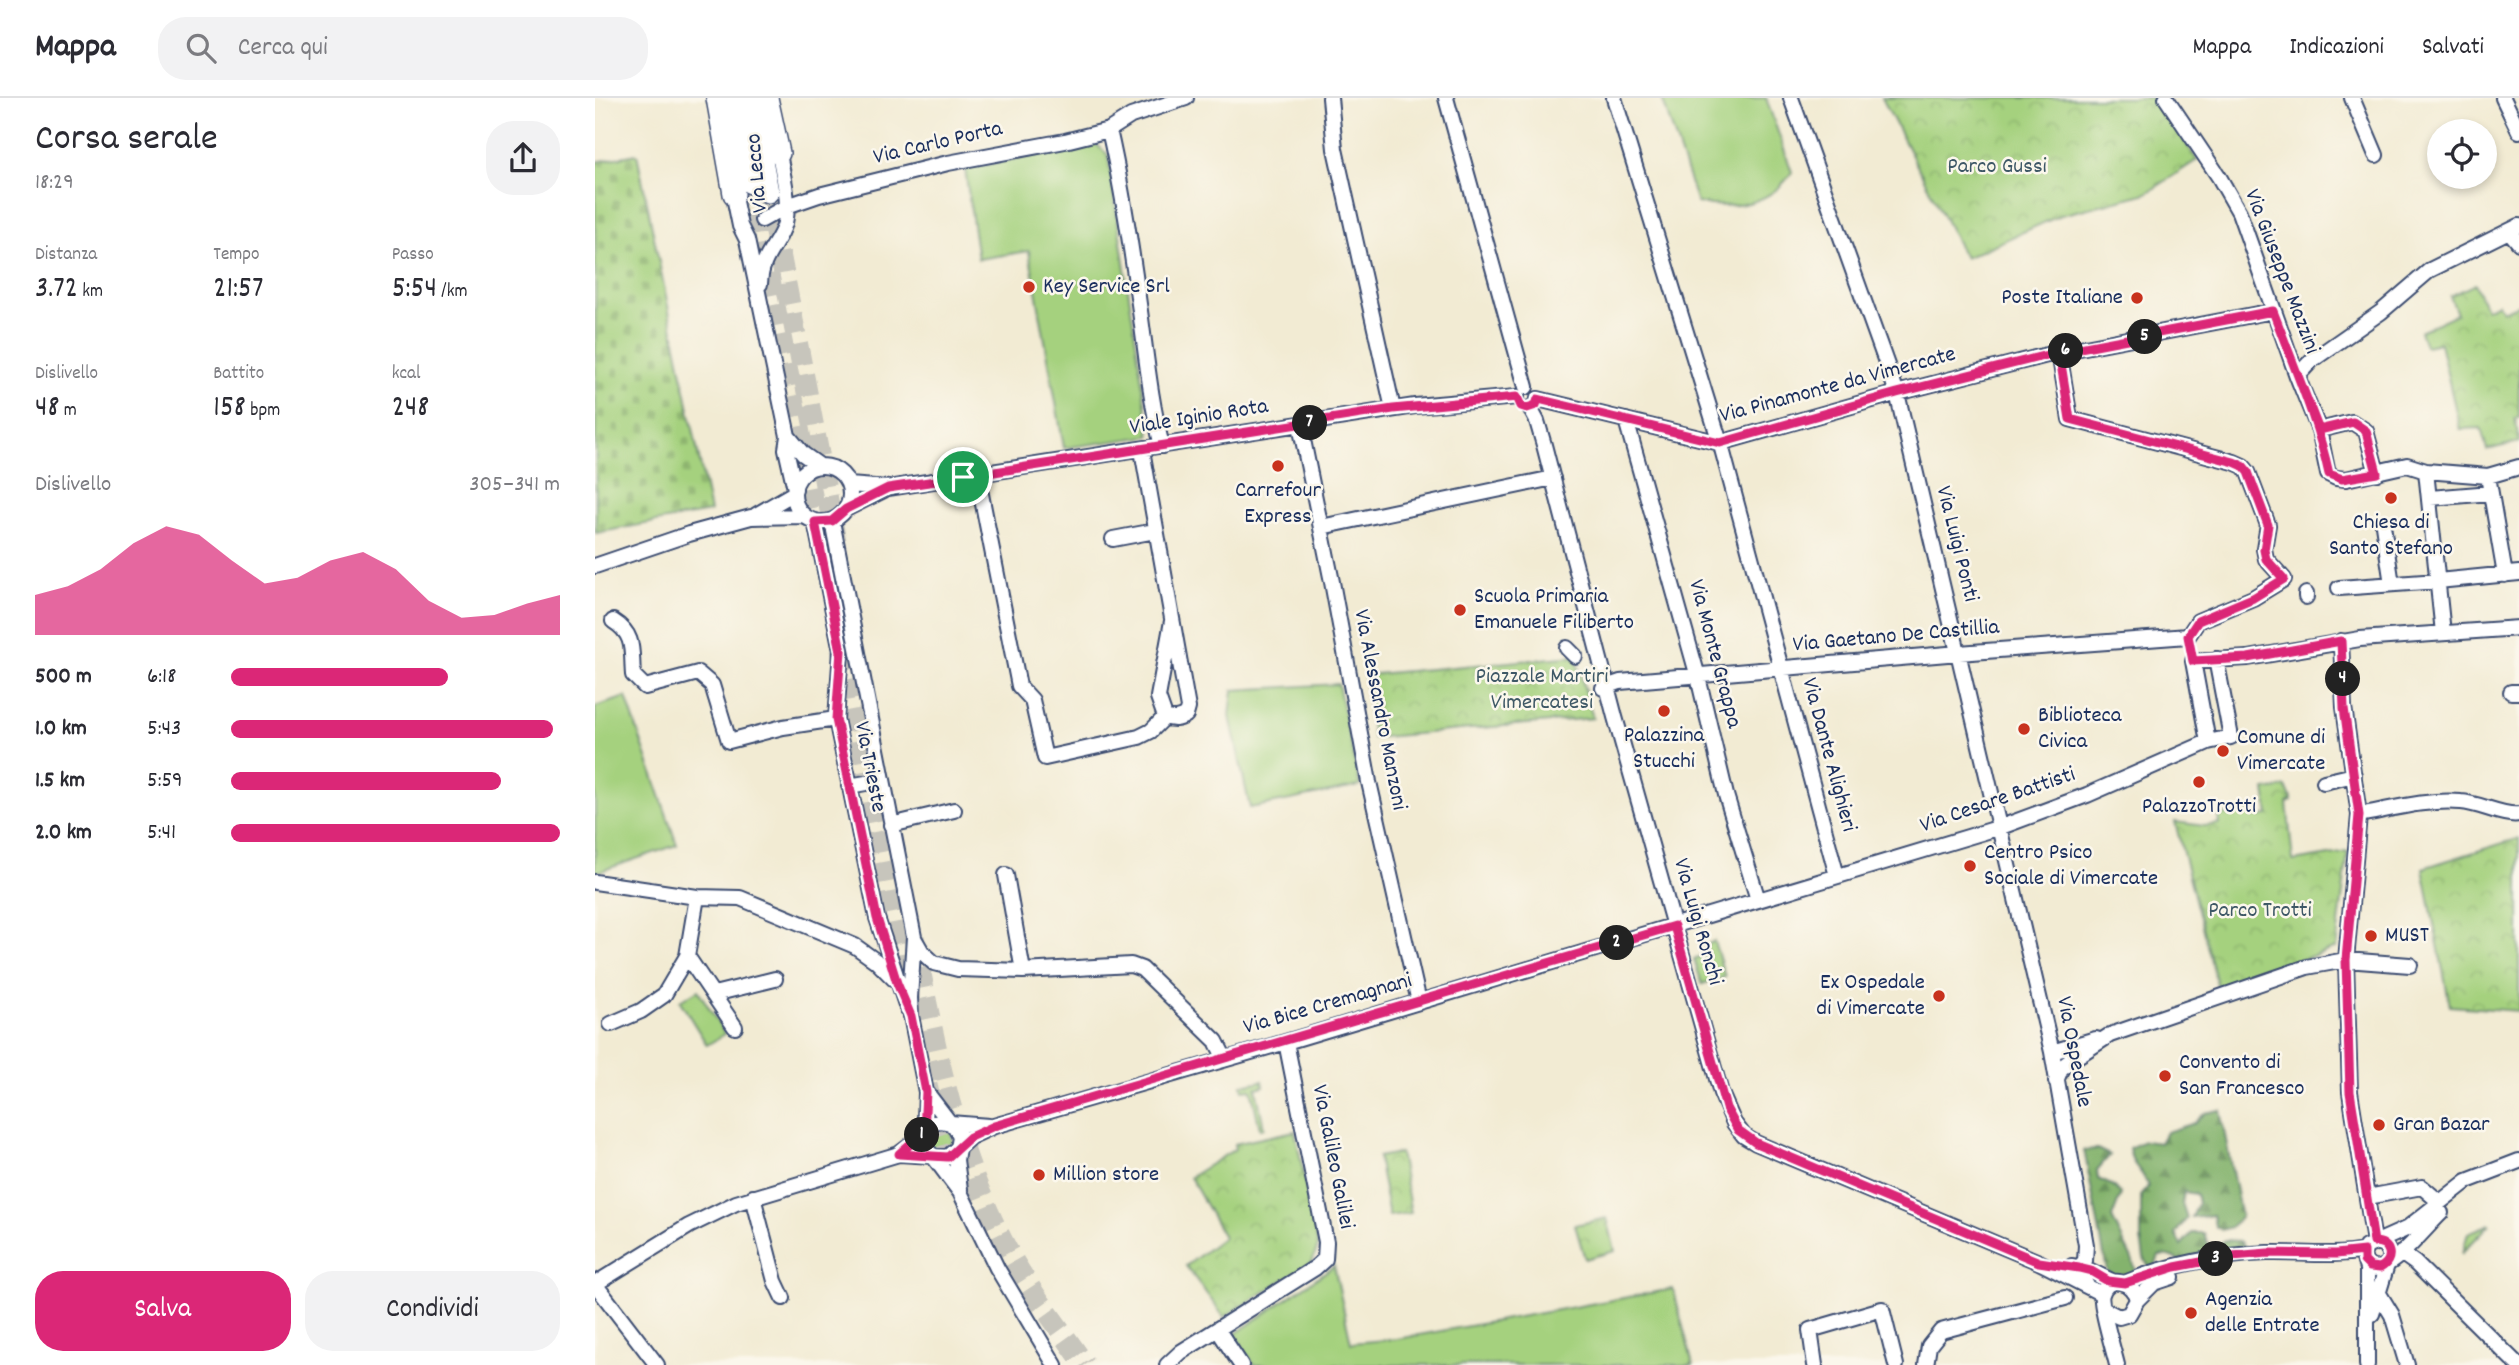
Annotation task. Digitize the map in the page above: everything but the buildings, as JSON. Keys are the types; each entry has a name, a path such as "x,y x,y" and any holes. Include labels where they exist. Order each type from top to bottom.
{"highway":[{"path":"717,98 751,189"},
{"path":"734,98 751,189"},
{"path":"750,98 751,189"},
{"path":"767,98 780,160"}],"street":[{"name":"Via Lecco","path":"708,98 751,189 740,226 747,240 788,436 786,449 795,491"},
{"name":"Via Lecco","path":"759,299 761,271 784,226 787,206 774,98"},
{"name":"Via Carlo Porta","path":"762,220 787,206 819,195 948,163 1109,130 1131,116 1186,98"},
{"path":"1330,98 1335,149 1393,409"},
{"path":"1446,98 1522,392 1535,390 1534,404"},
{"name":"Via Dante Alighieri","path":"1614,98 1720,443 1837,876"},
{"name":"Via Luigi Ponti","path":"1791,98 1897,393 2001,827"},
{"name":"Via Giuseppe Mazzini","path":"2166,98 2239,212 2273,311 2319,430 2329,474 2342,479 2377,473"},
{"path":"2352,98 2376,155"},
{"path":"2503,98 2519,131"},
{"path":"1109,130 1120,180 1146,363 1162,446"},
{"path":"780,160 796,190 819,195"},
{"name":"Via Carlo Porta","path":"784,226 799,209 819,195"},
{"name":"Via Lecco","path":"747,240 752,229 762,220 767,220 774,227 773,244"},
{"path":"2297,376 2311,361 2381,312 2430,270 2514,228 2519,243"},
{"name":"Via Lecco","path":"747,240 762,249 773,244"},
{"name":"Via Pinamonte da Vimercate","path":"1534,404 1626,420 1720,443 1897,393 2059,352 2273,311"},
{"path":"2059,352 2070,419 2234,462 2248,472 2268,525 2264,550 2266,559 2284,579 2253,598 2198,621 2188,636 2208,742"},
{"name":"Viale Iginio Rota","path":"849,485 888,488 1393,409 1522,392"},
{"name":"Via Luigi Ronchi","path":"1534,404 1606,687 1726,1108 1734,1124 1744,1136 1756,1143 2039,1262 2087,1284 2102,1294"},
{"name":"Via Monte Grappa","path":"1626,420 1698,677 1726,795 1758,900"},
{"path":"2319,430 2353,422 2366,431 2377,473 2407,465 2426,471 2488,476 2519,467"},
{"name":"Via Alessandro Manzoni","path":"1300,425 1369,782 1419,1002"},
{"path":"751,517 832,521 850,502 849,485 839,471 820,466 803,454 788,436"},
{"path":"1142,450 1188,708 1186,715 1179,719 1165,717"},
{"path":"595,566 694,532 751,517 795,491 805,473 820,466"},
{"path":"2426,471 2443,633"},
{"path":"977,474 1019,686 1032,700 1045,758 1139,737 1151,731 1165,717"},
{"path":"2339,588 2512,574 2488,476"},
{"path":"1321,527 1553,478"},
{"name":"Viale Iginio Rota","path":"846,509 888,488"},
{"name":"Via Trieste","path":"795,491 795,501 810,519 841,651 836,719 877,918 897,983 911,1016"},
{"path":"2430,498 2491,493"},
{"name":"Via Trieste","path":"832,521 914,937 911,1016 926,1092 924,1132"},
{"path":"2383,525 2392,584"},
{"path":"1113,539 1155,531"},
{"path":"613,621 625,628 631,643 633,676 645,687 698,673 712,685 729,741 783,727 836,719"},
{"path":"1165,717 1158,697 1172,621"},
{"path":"2193,661 2248,658 2316,643 2519,628"},
{"name":"Via Gaetano De Castillia","path":"1606,687 1959,653 2188,636"},
{"path":"2341,641 2344,708 2359,815 2346,960 2350,1092 2370,1249 2375,1269 2382,1268 2401,1253 2461,1193 2516,1167"},
{"name":"Via Cesare Battisti","path":"1758,900 2001,827 2087,795 2208,742 2231,737 2215,659"},
{"path":"838,700 865,696"},
{"path":"2324,782 2354,775"},
{"path":"849,786 883,780"},
{"path":"2359,815 2444,801 2471,803 2512,816 2519,814"},
{"path":"891,825 954,810"},
{"name":"Via Ospedale","path":"2001,827 2052,1052 2086,1245 2085,1261 2079,1268"},
{"path":"1006,875 1024,971"},
{"path":"595,882 697,897 740,898 855,946 876,961 897,983"},
{"path":"611,1024 641,1011 664,995 687,956 697,897"},
{"name":"Via Bice Cremagnani","path":"958,1148 970,1137 994,1126 1286,1042 1758,900"},
{"path":"855,946 866,946 874,940 878,930 877,918"},
{"path":"914,937 922,952 934,963 958,969"},
{"path":"687,956 735,1027"},
{"path":"2052,1052 2111,1035 2307,967 2346,960 2410,965"},
{"path":"911,972 958,969 1024,971 1131,965 1142,969 1216,1041 1225,1059"},
{"path":"714,995 775,979"},
{"path":"2056,1081 2067,1063 2111,1035"},
{"name":"Via Galileo Galilei","path":"1167,1365 1181,1352 1319,1265 1326,1255 1326,1242 1286,1042"},
{"name":"Via Trieste","path":"926,1092 950,1123"},
{"path":"899,1154 934,1122 950,1123 959,1135 956,1160 960,1192"},
{"name":"Via Bice Cremagnani","path":"950,1123 994,1126"},
{"path":"924,1132 924,1147 960,1192 997,1268 1055,1365"},
{"path":"657,1365 595,1284 719,1210 899,1154 948,1157 958,1148"},
{"path":"2116,1364 2102,1305 2102,1294 2119,1283 2175,1267 2232,1256 2268,1253 2336,1254 2370,1249 2429,1213 2457,1186 2494,1168 2516,1167"},
{"path":"2373,1196 2422,1187 2435,1199"},
{"path":"753,1198 775,1281 783,1298"},
{"path":"2116,1364 2119,1332 2129,1314 2150,1286 2164,1279 2230,1266 2388,1248 2390,1255 2368,1329"},
{"path":"2367,1365 2370,1249"},
{"path":"2401,1253 2415,1263 2518,1365"},
{"name":"Via Luigi Ronchi","path":"2039,1262 2079,1268 2119,1283"},
{"path":"2079,1268 2087,1284"},
{"path":"2119,1283 2134,1290 2137,1300"},
{"path":"2378,1292 2392,1315 2407,1365"},
{"path":"1926,1365 1929,1346 1941,1331 2065,1298"},
{"path":"1815,1365 1811,1330 1882,1308 1896,1365"},
{"path":"2105,1310 2119,1317 2129,1314"},
{"path":"1218,1330 1241,1365"}],"green space":[{"path":"1662,98 1766,98 1792,172 1773,192 1750,202 1724,206 1697,203"},
{"name":"Parco Gussi","path":"1882,98 2156,98 2197,160 2147,193 2061,215 1965,258"},
{"path":"1095,143 1108,155 1150,436 1064,448 1029,251 978,259 965,169"},
{"path":"637,154 710,512 596,533 595,162"},
{"path":"2475,284 2486,309 2498,303 2502,311 2519,304 2519,417 2515,418 2519,442 2487,450 2481,428 2460,429 2440,343 2425,346 2420,331 2457,314 2450,296"},
{"name":"Piazzale Martiri Vimercatesi","path":"1575,656 1593,718 1373,738 1365,675"},
{"path":"1338,684 1360,786 1250,808 1230,716 1233,690"},
{"path":"626,697 677,845 595,873 595,707"},
{"name":"Parco Trotti","path":"2286,787 2292,801 2287,803 2293,861 2348,852 2336,948 2218,988 2175,822 2205,826 2219,824 2218,816 2252,809 2253,817 2269,815 2265,790"},
{"path":"2519,838 2519,1011 2450,1006 2423,868"},
{"path":"1714,941 1725,977 1702,984 1694,959 1708,954 1705,946"},
{"path":"698,990 725,1034 707,1045 680,1001"},
{"path":"1263,1081 1264,1086 1256,1088 1264,1128 1260,1129 1251,1089 1243,1090 1242,1085"},
{"path":"2220,1110 2241,1217 2231,1227 2222,1230 2215,1226 2213,1215 2192,1218 2198,1203 2196,1194 2184,1192 2182,1203 2187,1218 2175,1234 2181,1245 2192,1233 2204,1233 2207,1242 2215,1250 2224,1240 2240,1241 2250,1252 2183,1264 2172,1257 2159,1256 2150,1270 2144,1258 2141,1239 2141,1195 2148,1187 2129,1148 2144,1141 2160,1143 2166,1132 2195,1123 2205,1113"},
{"path":"941,1128 949,1132 953,1140 949,1148 941,1152 933,1148 929,1140 933,1132"},
{"path":"1295,1131 1318,1246 1312,1262 1224,1317 1186,1266 1224,1237 1190,1177 1235,1149 1234,1144"},
{"path":"2097,1149 2110,1155 2097,1170 2098,1179 2114,1186 2121,1194 2112,1218 2136,1273 2113,1276 2107,1271 2084,1150"},
{"path":"1400,1153 1411,1213 1389,1216 1378,1157"},
{"path":"1607,1218 1615,1251 1585,1259 1575,1225"},
{"path":"2490,1224 2462,1253 2468,1233"},
{"path":"1334,1266 1351,1343 1397,1339 1673,1289 1693,1365 1254,1365 1235,1334"}],"tunnel":[{"path":"751,183 821,541"},
{"path":"768,192 836,541"},
{"path":"841,649 910,1002"},
{"path":"914,937 948,1097 973,1175 1007,1249 1034,1294 1085,1365"},
{"path":"927,1085 955,1174"}],"place":[{"name":"Key Service Srl","path":"1029,287"},
{"name":"Poste Italiane","path":"2137,298"},
{"name":"Carrefour Express","path":"1278,466"},
{"name":"Chiesa di Santo Stefano","path":"2391,498"},
{"name":"Scuola Primaria Emanuele Filiberto","path":"1460,610"},
{"name":"Palazzina Stucchi","path":"1664,711"},
{"name":"Biblioteca Civica","path":"2024,729"},
{"name":"Comune di Vimercate","path":"2223,751"},
{"name":"PalazzoTrotti","path":"2199,782"},
{"name":"Centro Psico Sociale di Vimercate","path":"1970,866"},
{"name":"MUST","path":"2371,936"},
{"name":"Ex Ospedale di Vimercate","path":"1939,996"},
{"name":"Convento di San Francesco","path":"2165,1076"},
{"name":"Gran Bazar","path":"2379,1125"},
{"name":"Million store","path":"1039,1175"},
{"name":"Agenzia delle Entrate","path":"2191,1313"}],"route":[{"path":"963,477 888,488 846,509 832,521 815,522 841,651 836,719 877,918 897,983 911,1016 926,1092 924,1132 899,1154 948,1157 964,1141 994,1126 1674,926 1726,1108 1738,1130 1756,1143 2039,1262 2085,1269 2108,1281 2125,1283 2199,1262 2268,1253 2336,1254 2364,1251 2364,1261 2373,1269 2388,1263 2388,1248 2382,1243 2374,1242 2350,1092 2346,960 2359,815 2344,708 2341,641 2248,658 2193,661 2188,636 2198,621 2253,598 2284,579 2266,559 2264,550 2268,525 2248,472 2234,462 2070,419 2059,352 2273,311 2319,430 2353,422 2366,431 2377,473 2346,479 2329,474 2319,430 2297,376 2273,311 2125,341 2059,352 1897,393 1720,443 1538,399 1536,405 1527,408 1521,406 1517,397 1393,409 963,477"}]}
